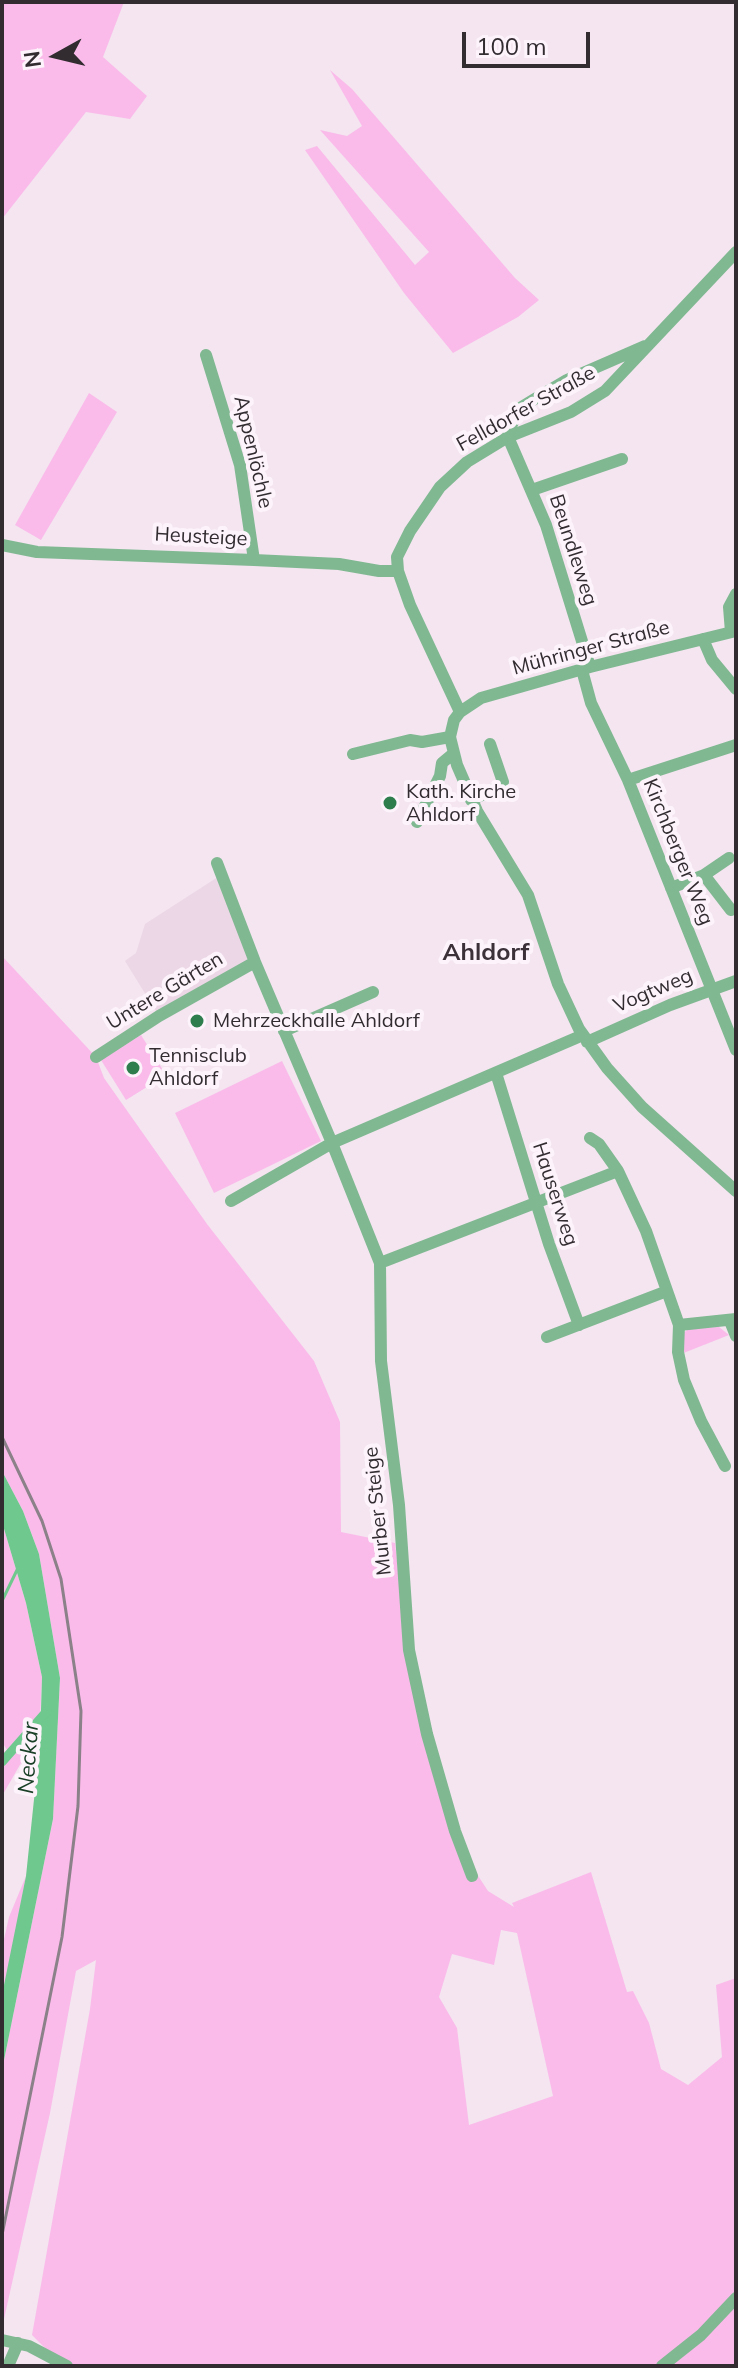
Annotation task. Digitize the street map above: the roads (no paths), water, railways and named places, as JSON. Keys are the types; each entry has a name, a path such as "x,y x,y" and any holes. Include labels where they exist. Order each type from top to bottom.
{"street":[{"name":"Felldorfer Straße","path":"398,571 400,550 440,487 467,462 508,437 571,412 598,396 618,379 735,256"},
{"path":"508,437 513,417 520,408 567,380 648,344"},
{"name":"Appenlöchle","path":"206,355 240,465 254,560"},
{"name":"Beundleweg","path":"508,437 546,525 586,668"},
{"name":"Beundleweg","path":"532,490 622,459"},
{"name":"Heusteige","path":"2,545 37,552 339,564 398,571"},
{"path":"398,571 460,712 452,725 450,737 471,800 528,895 558,984 585,1038 642,1107 736,1191"},
{"path":"734,632 729,607 736,594"},
{"name":"Mühringer Straße","path":"460,712 481,698 586,668 734,632"},
{"path":"703,639 712,660 736,689"},
{"name":"Kirchberger Weg","path":"586,668 595,713 628,780 736,1050"},
{"path":"353,754 410,740 422,742 450,737"},
{"path":"471,800 503,782 490,744"},
{"path":"628,780 736,745"},
{"path":"417,822 440,776 442,763 454,753"},
{"path":"671,888 704,875 729,858"},
{"name":"Untere Gärten","path":"217,863 255,962 332,1143"},
{"path":"704,875 731,910"},
{"name":"Untere Gärten","path":"96,1057 159,1016 255,962"},
{"name":"Vogtweg","path":"585,1038 736,981"},
{"path":"284,1031 373,992"},
{"path":"231,1201 332,1143 585,1038"},
{"name":"Hauserweg","path":"496,1073 536,1203 579,1325"},
{"path":"590,1138 599,1144 618,1171 651,1245 679,1325 678,1352 684,1380 725,1466"},
{"name":"Murber Steige","path":"332,1143 380,1263 381,1361 399,1505 409,1650 427,1734 455,1831 472,1876"},
{"path":"380,1263 618,1171"},
{"path":"547,1337 667,1291"},
{"path":"679,1325 733,1320 736,1336"},
{"path":"662,2366 701,2335 736,2298"},
{"path":"2,2340 29,2346 67,2366"},
{"path":"8,2366 18,2343"},
{"path":"18,2343 19,2366"}],"waterway":[{"path":"2,1601 18,1568"},
{"name":"Neckar","path":"2,1762 47,1711"}],"railway":[{"path":"2,1437 42,1521 61,1579 81,1711 78,1806 62,1937 2,2235"}],"place":[{"name":"Kath. Kirche Ahldorf","path":"390,803"},
{"name":"Mehrzeckhalle Ahldorf","path":"197,1021"},
{"name":"Tennisclub Ahldorf","path":"133,1068"}],"district":[{"name":"Ahldorf","path":"486,953"}]}
